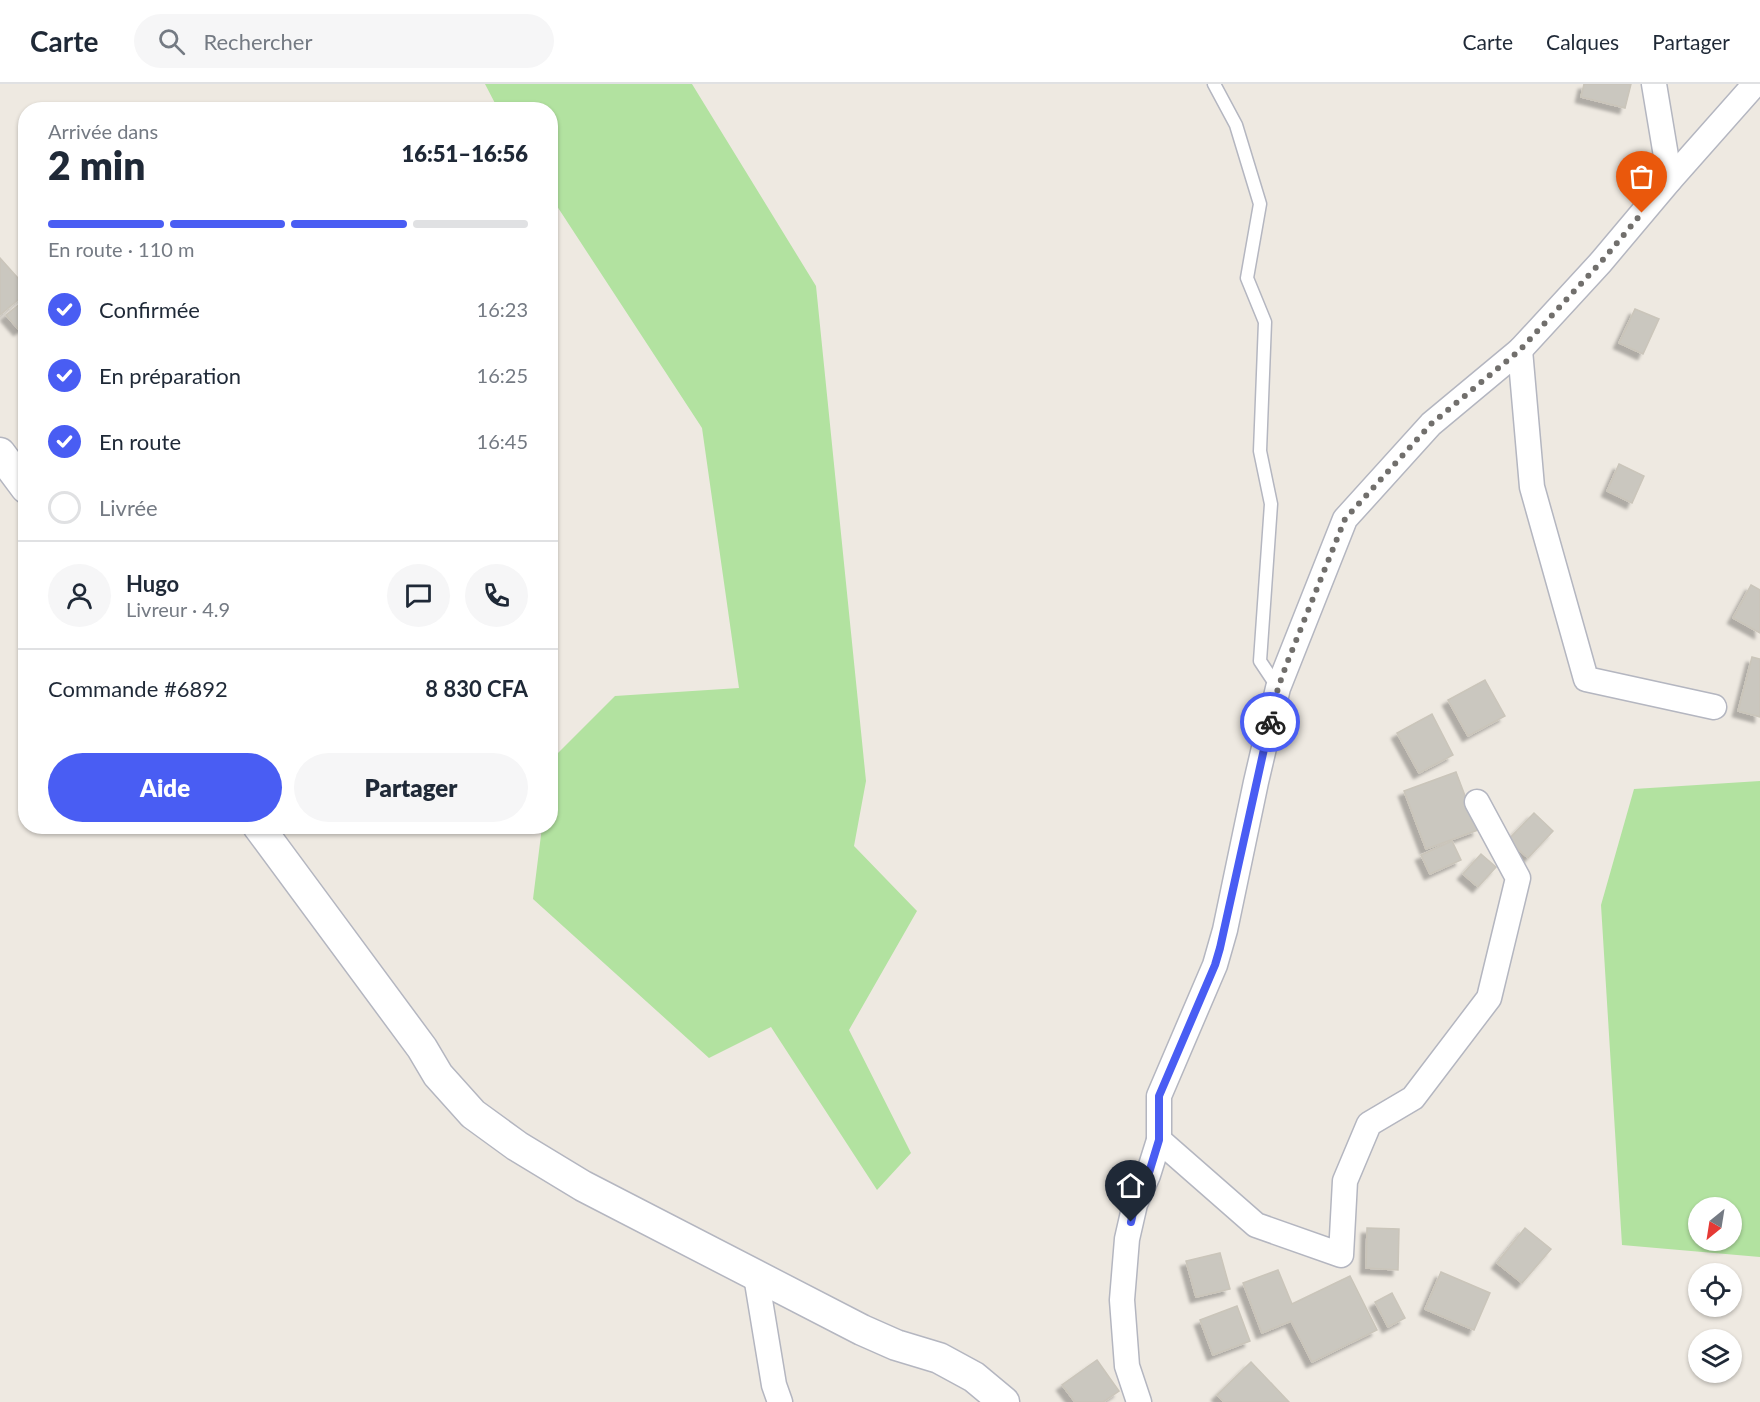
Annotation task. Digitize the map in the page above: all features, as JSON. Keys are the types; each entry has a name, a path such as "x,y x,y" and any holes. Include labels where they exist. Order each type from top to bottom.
{"street":[{"path":"1654,84 1670,180"},
{"path":"1139,1402 1127,1366 1122,1300 1127,1239 1135,1204 1148,1176 1159,1140 1159,1096 1215,965 1278,688 1345,519 1431,424 1520,350 1601,262 1755,84"},
{"path":"1520,350 1532,487 1586,679 1714,707"},
{"path":"0,453 18,477"},
{"path":"1159,1140 1256,1225 1341,1255 1344,1181 1369,1124 1413,1098 1489,998 1518,878 1477,802"},
{"path":"264,834 422,1048 438,1075 473,1114 517,1146 583,1186 862,1330 896,1345 939,1358 974,1377 1004,1402"},
{"path":"756,1276 774,1385 780,1402"}],"lane":[{"path":"1214,84 1236,125 1260,204 1247,278 1265,322 1260,451 1271,504 1260,661 1278,688"}],"green space":[{"path":"485,84 692,84 816,286 866,781 854,846 917,911 849,1030 911,1153 877,1190 771,1027 709,1058 533,899 541,834 558,834 558,753 615,696 739,688 702,428 558,208 558,102 494,102"},
{"path":"1760,781 1760,1257 1691,1251 1742,1251 1742,1197 1688,1197 1688,1251 1622,1245 1601,905 1634,789"}],"building":[{"path":"1584,84 1631,84 1625,108 1581,97"},
{"path":"0,258 18,278 18,300 0,315"},
{"path":"18,305 18,329 6,315"},
{"path":"1635,309 1659,319 1643,354 1619,343"},
{"path":"1619,464 1644,476 1632,503 1607,491"},
{"path":"1751,585 1760,590 1760,633 1733,618"},
{"path":"1752,657 1760,659 1760,717 1738,711"},
{"path":"1485,680 1505,716 1468,736 1448,700"},
{"path":"1432,714 1453,755 1419,773 1397,733"},
{"path":"1456,772 1478,830 1426,849 1404,791"},
{"path":"1534,813 1553,831 1528,858 1508,840"},
{"path":"1452,841 1461,860 1430,874 1421,855"},
{"path":"1481,854 1496,867 1478,887 1463,874"},
{"path":"1367,1228 1399,1229 1398,1270 1366,1268"},
{"path":"1525,1228 1551,1249 1522,1283 1497,1263"},
{"path":"1220,1253 1230,1289 1196,1297 1186,1261"},
{"path":"1278,1270 1292,1304 1350,1276 1377,1330 1312,1362 1291,1321 1262,1333 1243,1283"},
{"path":"1441,1272 1490,1293 1474,1330 1425,1309"},
{"path":"1392,1293 1405,1318 1388,1327 1375,1302"},
{"path":"1237,1306 1250,1341 1213,1355 1200,1320"},
{"path":"1097,1360 1119,1391 1103,1402 1075,1402 1062,1385"},
{"path":"1251,1362 1289,1402 1224,1402 1217,1395"}],"way so far":[{"path":"1270,722 1287,663 1345,519 1431,424 1520,350 1601,262 1642,213"}],"route":[{"path":"1131,1222 1135,1204 1148,1176 1159,1140 1159,1096 1198,1007 1220,948 1270,722"}]}
